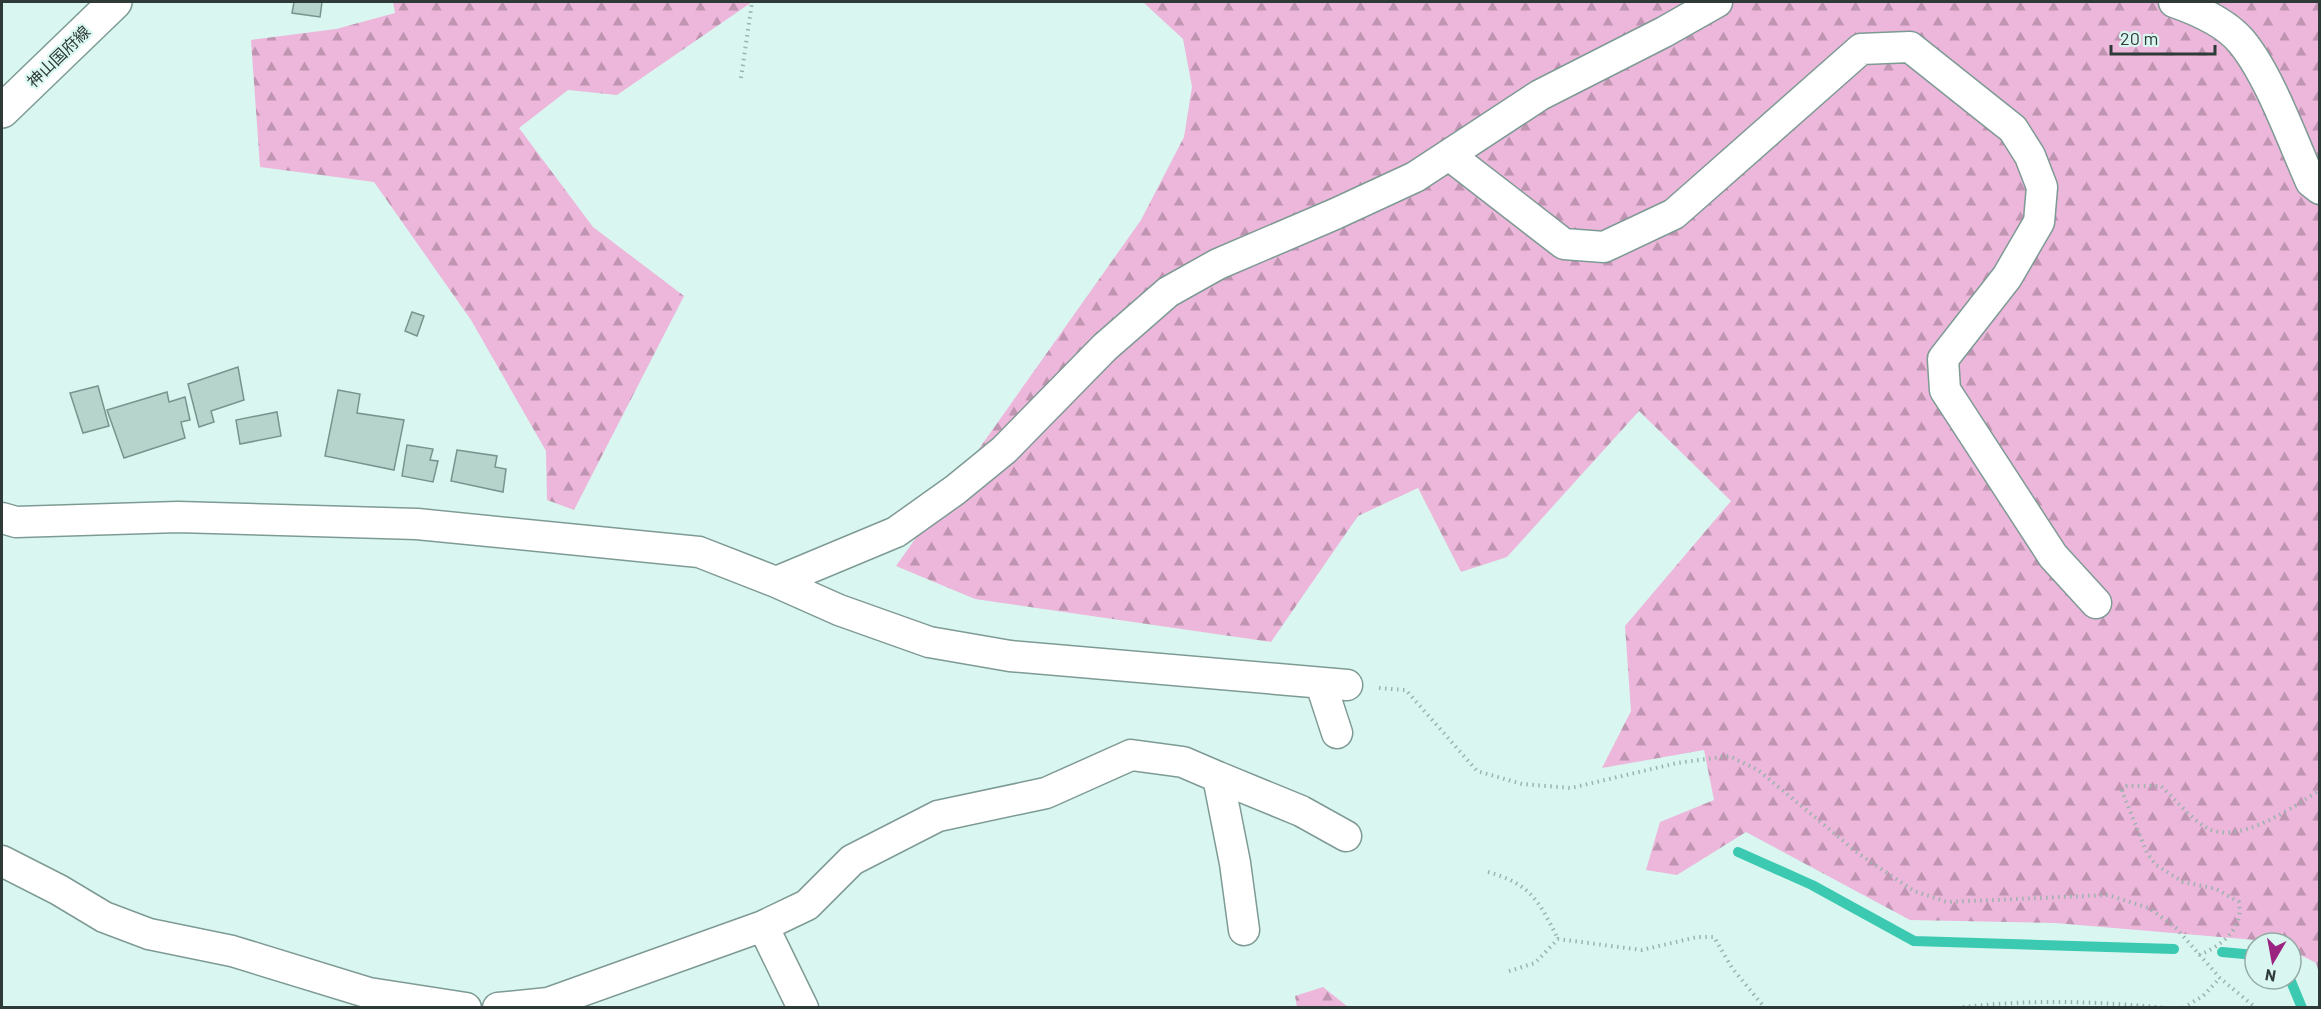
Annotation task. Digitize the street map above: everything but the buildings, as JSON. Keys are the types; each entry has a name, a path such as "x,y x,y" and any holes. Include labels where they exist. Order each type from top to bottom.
{"main road":[{"name":"神山国府線","path":"2,111 115,2"}],"street":[{"path":"776,582 896,532 955,490 1004,450 1105,347 1168,292 1218,264 1415,177 1540,95 1664,32 1717,2"},
{"path":"2174,2 2203,13 2240,40 2259,68 2311,182 2319,189"},
{"path":"1449,155 1564,244 1604,247 1674,214 1861,49 1910,47 2013,129 2030,156 2042,187 2039,222 2034,231 2007,277 1943,360 1945,390 2053,556 2096,603"},
{"path":"2,518 16,522 178,517 417,524 699,552 839,610 929,642 1010,656 1334,685 1337,733"},
{"path":"498,1008 548,1003 763,926 807,905 852,860 938,816 1046,794 1131,755 1183,762 1301,811 1346,836"},
{"path":"1218,777 1235,863 1244,930"},
{"path":"2,861 59,890 104,917 149,934 232,951 369,993 466,1008"},
{"path":"763,926 803,1008"}],"path":[{"path":"741,78 752,2"},
{"path":"1334,685 1406,690 1477,771 1522,784 1571,788 1677,763 1729,756 1758,770 1859,854 1914,891 1947,902 2108,895 2149,908 2176,928 2220,978 2256,1008"},
{"path":"2199,955 2225,942 2241,910 2239,902 2216,889 2183,882 2156,865 2147,853 2133,812 2122,791 2127,786 2161,786 2206,828 2232,832 2257,826 2319,790"},
{"path":"1488,872 1512,879 1540,902 1558,939"},
{"path":"1558,939 1642,950 1697,937 1714,937 1732,968 1765,1008"},
{"path":"1509,971 1535,963 1558,939"},
{"path":"2183,1008 2203,996 2220,978"},
{"path":"1957,1008 2000,1002 2065,1001 2166,1008"}],"green space":[{"path":"393,2 752,2 617,95 568,90 519,128 593,227 684,296 574,510 547,500 546,451 471,320 374,182 260,167 251,40 336,29 395,13"},
{"path":"1143,2 2319,2 2319,973 2316,963 2303,956 2303,931 2243,931 2243,939 2055,923 1910,920 1746,832 1677,875 1646,870 1660,822 1714,800 1704,750 1602,768 1631,711 1625,626 1731,501 1639,411 1507,557 1461,572 1418,488 1358,516 1271,642 975,599 896,566 1141,220 1184,137 1192,87 1183,39"},
{"path":"1323,987 1348,1007 1297,1007 1295,996"}],"waterway":[{"path":"1738,852 1812,885 1914,941 2174,949"},
{"path":"2222,952 2243,954"},
{"path":"2295,991 2302,1008"}]}
